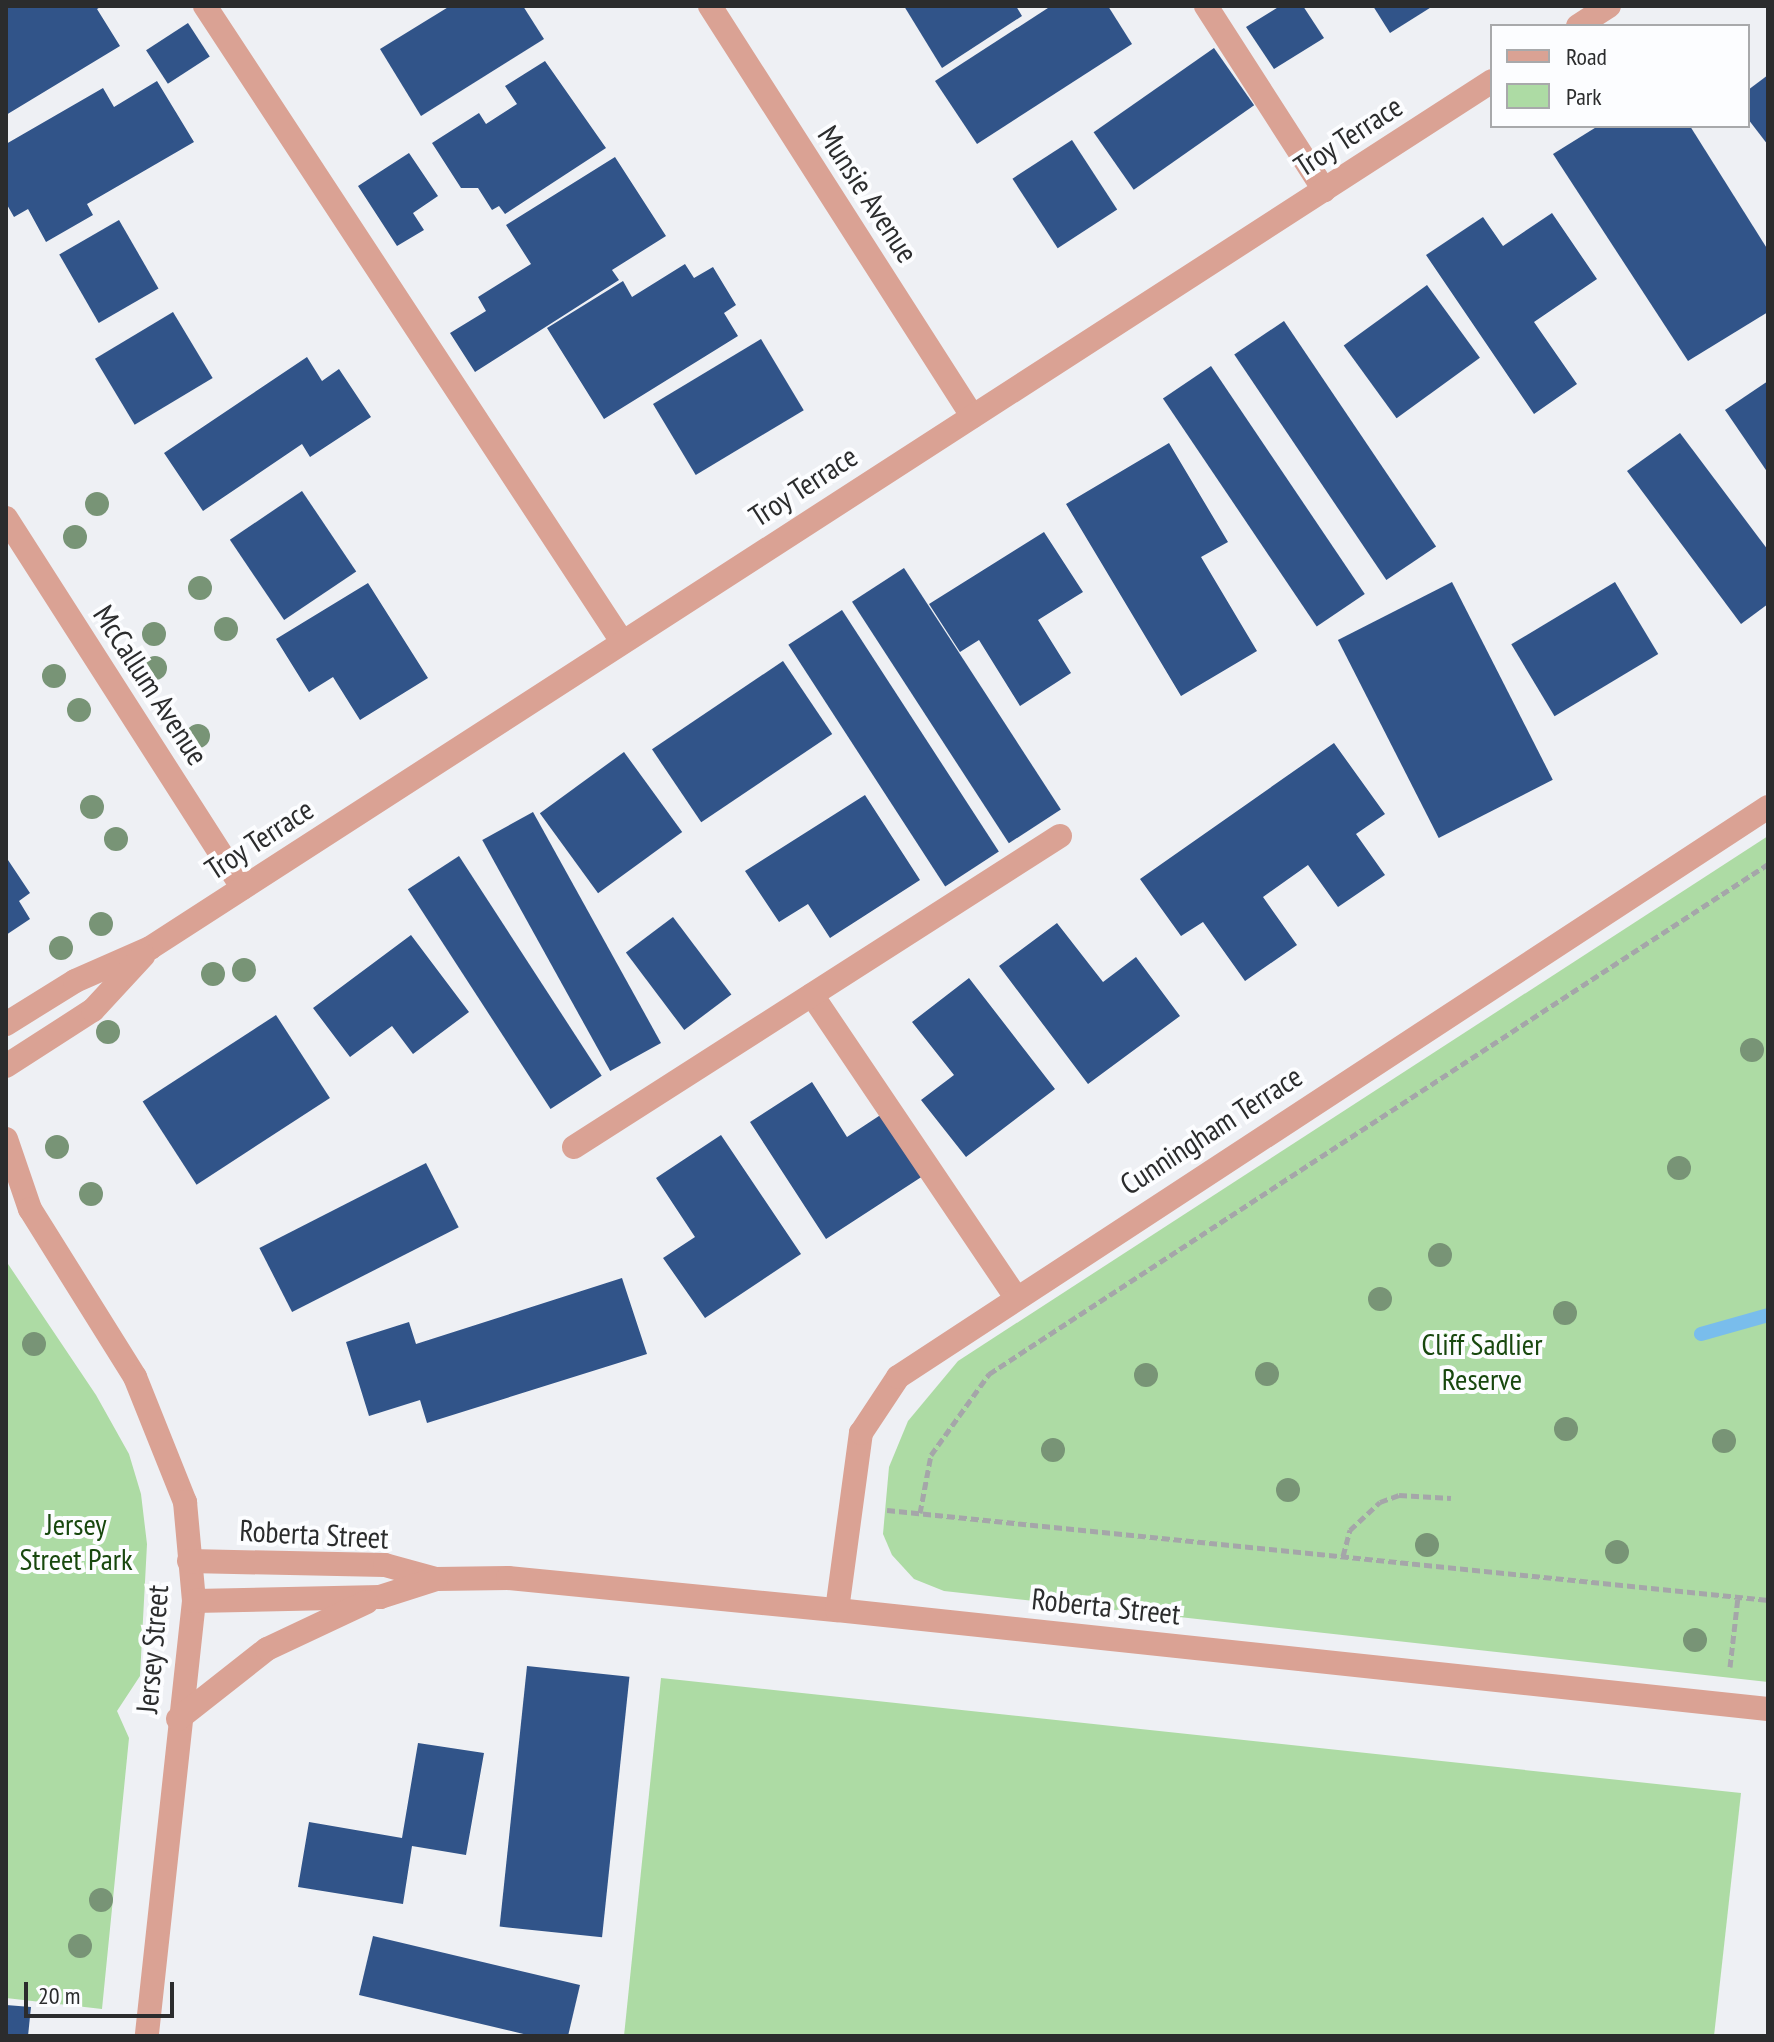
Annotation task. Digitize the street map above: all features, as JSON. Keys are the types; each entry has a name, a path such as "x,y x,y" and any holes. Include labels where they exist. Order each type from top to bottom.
{"street":[{"path":"205,6 621,640"},
{"name":"Munsie Avenue","path":"710,6 972,416"},
{"path":"1206,6 1324,190"},
{"path":"1581,24 1609,6"},
{"name":"Troy Terrace","path":"6,1024 75,981 150,948 621,640 1490,82"},
{"name":"McCallum Avenue","path":"6,518 243,888"},
{"name":"Cunningham Terrace","path":"837,1610 852,1471 873,1409 898,1377 1014,1295 1768,807"},
{"path":"574,1147 1060,836"},
{"name":"Troy Terrace","path":"6,1066 93,1010 150,948"},
{"path":"812,995 1014,1295"},
{"name":"Jersey Street","path":"6,1139 30,1209 135,1377 167,1443 185,1502 194,1601 178,1719 147,2036"},
{"name":"Jersey Street","path":"6,1190 30,1209"},
{"name":"Roberta Street","path":"189,1561 385,1565 436,1579 508,1578 837,1610 1768,1709"},
{"name":"Roberta Street","path":"194,1601 380,1597 436,1579"},
{"path":"178,1719 267,1649 380,1597"}],"path":[{"path":"920,1513 931,1455 989,1374 1768,864"},
{"path":"1343,1556 1350,1530 1380,1502 1399,1495 1451,1498"},
{"path":"883,1509 1768,1600"},
{"path":"1729,1678 1738,1597"}],"green space":[{"name":"Cliff Sadlier Reserve","path":"1768,836 1768,1682 944,1591 914,1579 892,1555 883,1534 889,1467 908,1421 958,1361"},
{"name":"Jersey Street Park","path":"6,1261 96,1395 129,1454 141,1494 147,1544 140,1676 117,1711 129,1738 102,2009 6,1998"},
{"path":"661,1678 1741,1793 1714,2036 624,2036"}],"building":[{"path":"6,6 102,6 97,9 120,46 6,115"},
{"path":"450,6 523,6 544,39 421,116 380,49"},
{"path":"904,6 1016,6 1022,16 942,68"},
{"path":"1051,6 1108,6 1132,44 977,144 935,81"},
{"path":"1280,6 1303,6 1324,38 1274,69 1246,27"},
{"path":"1373,6 1433,6 1390,33"},
{"path":"188,23 210,57 168,84 146,50"},
{"path":"1214,48 1254,105 1134,190 1094,132"},
{"path":"545,61 606,148 505,214 499,206 492,210 478,188 461,188 432,143 479,113 486,124 517,104 505,86"},
{"path":"1768,75 1768,145 1750,122 1750,88"},
{"path":"157,81 194,142 87,204 93,215 46,242 28,209 14,217 6,203 6,144 103,88 114,107"},
{"path":"1595,128 1691,128 1768,250 1768,312 1688,361 1553,154"},
{"path":"1072,140 1117,210 1058,248 1012,179"},
{"path":"409,153 438,196 413,213 424,230 397,246 358,186"},
{"path":"615,157 666,236 612,270 619,280 475,372 450,333 486,311 478,297 531,264 506,225"},
{"path":"1552,213 1597,279 1534,322 1577,384 1534,414 1426,255 1483,217 1503,246"},
{"path":"119,220 159,288 99,323 59,254"},
{"path":"685,264 694,278 713,267 736,305 724,313 738,336 604,419 547,328 623,281 632,297"},
{"path":"1427,285 1480,358 1397,418 1344,346"},
{"path":"173,312 213,378 135,425 95,359"},
{"path":"1284,321 1436,546 1386,580 1234,355"},
{"path":"761,339 804,410 696,475 653,404"},
{"path":"307,357 322,381 339,369 371,417 310,457 302,444 203,511 164,453"},
{"path":"1211,366 1365,594 1317,626 1163,398"},
{"path":"1768,381 1768,473 1725,410"},
{"path":"1680,433 1768,550 1768,604 1741,624 1627,471"},
{"path":"1169,443 1228,542 1201,557 1257,651 1181,696 1066,504"},
{"path":"302,491 356,571 284,620 230,540"},
{"path":"1044,532 1083,592 1038,620 1071,673 1020,706 979,640 960,652 929,604"},
{"path":"904,568 1061,810 1009,843 852,602"},
{"path":"1452,582 1553,780 1439,838 1338,640"},
{"path":"1615,582 1658,654 1555,716 1511,644"},
{"path":"368,583 428,678 360,720 333,677 309,692 276,639"},
{"path":"842,610 999,852 945,886 788,645"},
{"path":"783,661 832,734 701,822 652,749"},
{"path":"1334,743 1385,814 1356,834 1385,875 1338,907 1308,865 1263,897 1297,945 1245,981 1203,922 1181,936 1140,879"},
{"path":"624,752 682,832 598,893 540,813"},
{"path":"865,795 920,880 830,938 808,904 779,922 745,871"},
{"path":"533,812 661,1043 610,1071 482,840"},
{"path":"459,856 602,1076 551,1109 408,889"},
{"path":"6,857 30,893 19,901 30,919 6,935"},
{"path":"673,917 731,994 684,1030 626,953"},
{"path":"1057,923 1103,982 1136,957 1180,1016 1088,1084 999,966"},
{"path":"411,935 469,1012 413,1054 392,1026 350,1057 313,1008"},
{"path":"969,978 1055,1089 966,1157 921,1100 954,1075 912,1022"},
{"path":"276,1015 330,1098 197,1185 143,1102"},
{"path":"812,1082 847,1137 885,1112 926,1174 826,1239 750,1122"},
{"path":"721,1135 801,1254 705,1318 663,1258 695,1237 656,1178"},
{"path":"426,1163 459,1227 292,1312 259,1248"},
{"path":"622,1278 647,1354 427,1423 420,1400 369,1416 346,1342 409,1322 416,1344"},
{"path":"527,1666 629,1677 602,1937 500,1927"},
{"path":"418,1743 484,1753 466,1855 412,1846 403,1904 298,1887 309,1822 402,1838"},
{"path":"373,1936 580,1985 568,2036 532,2036 359,1995"},
{"path":"6,2005 31,2007 28,2036 6,2036"}],"waterway":[{"path":"1701,1334 1768,1315"}]}
